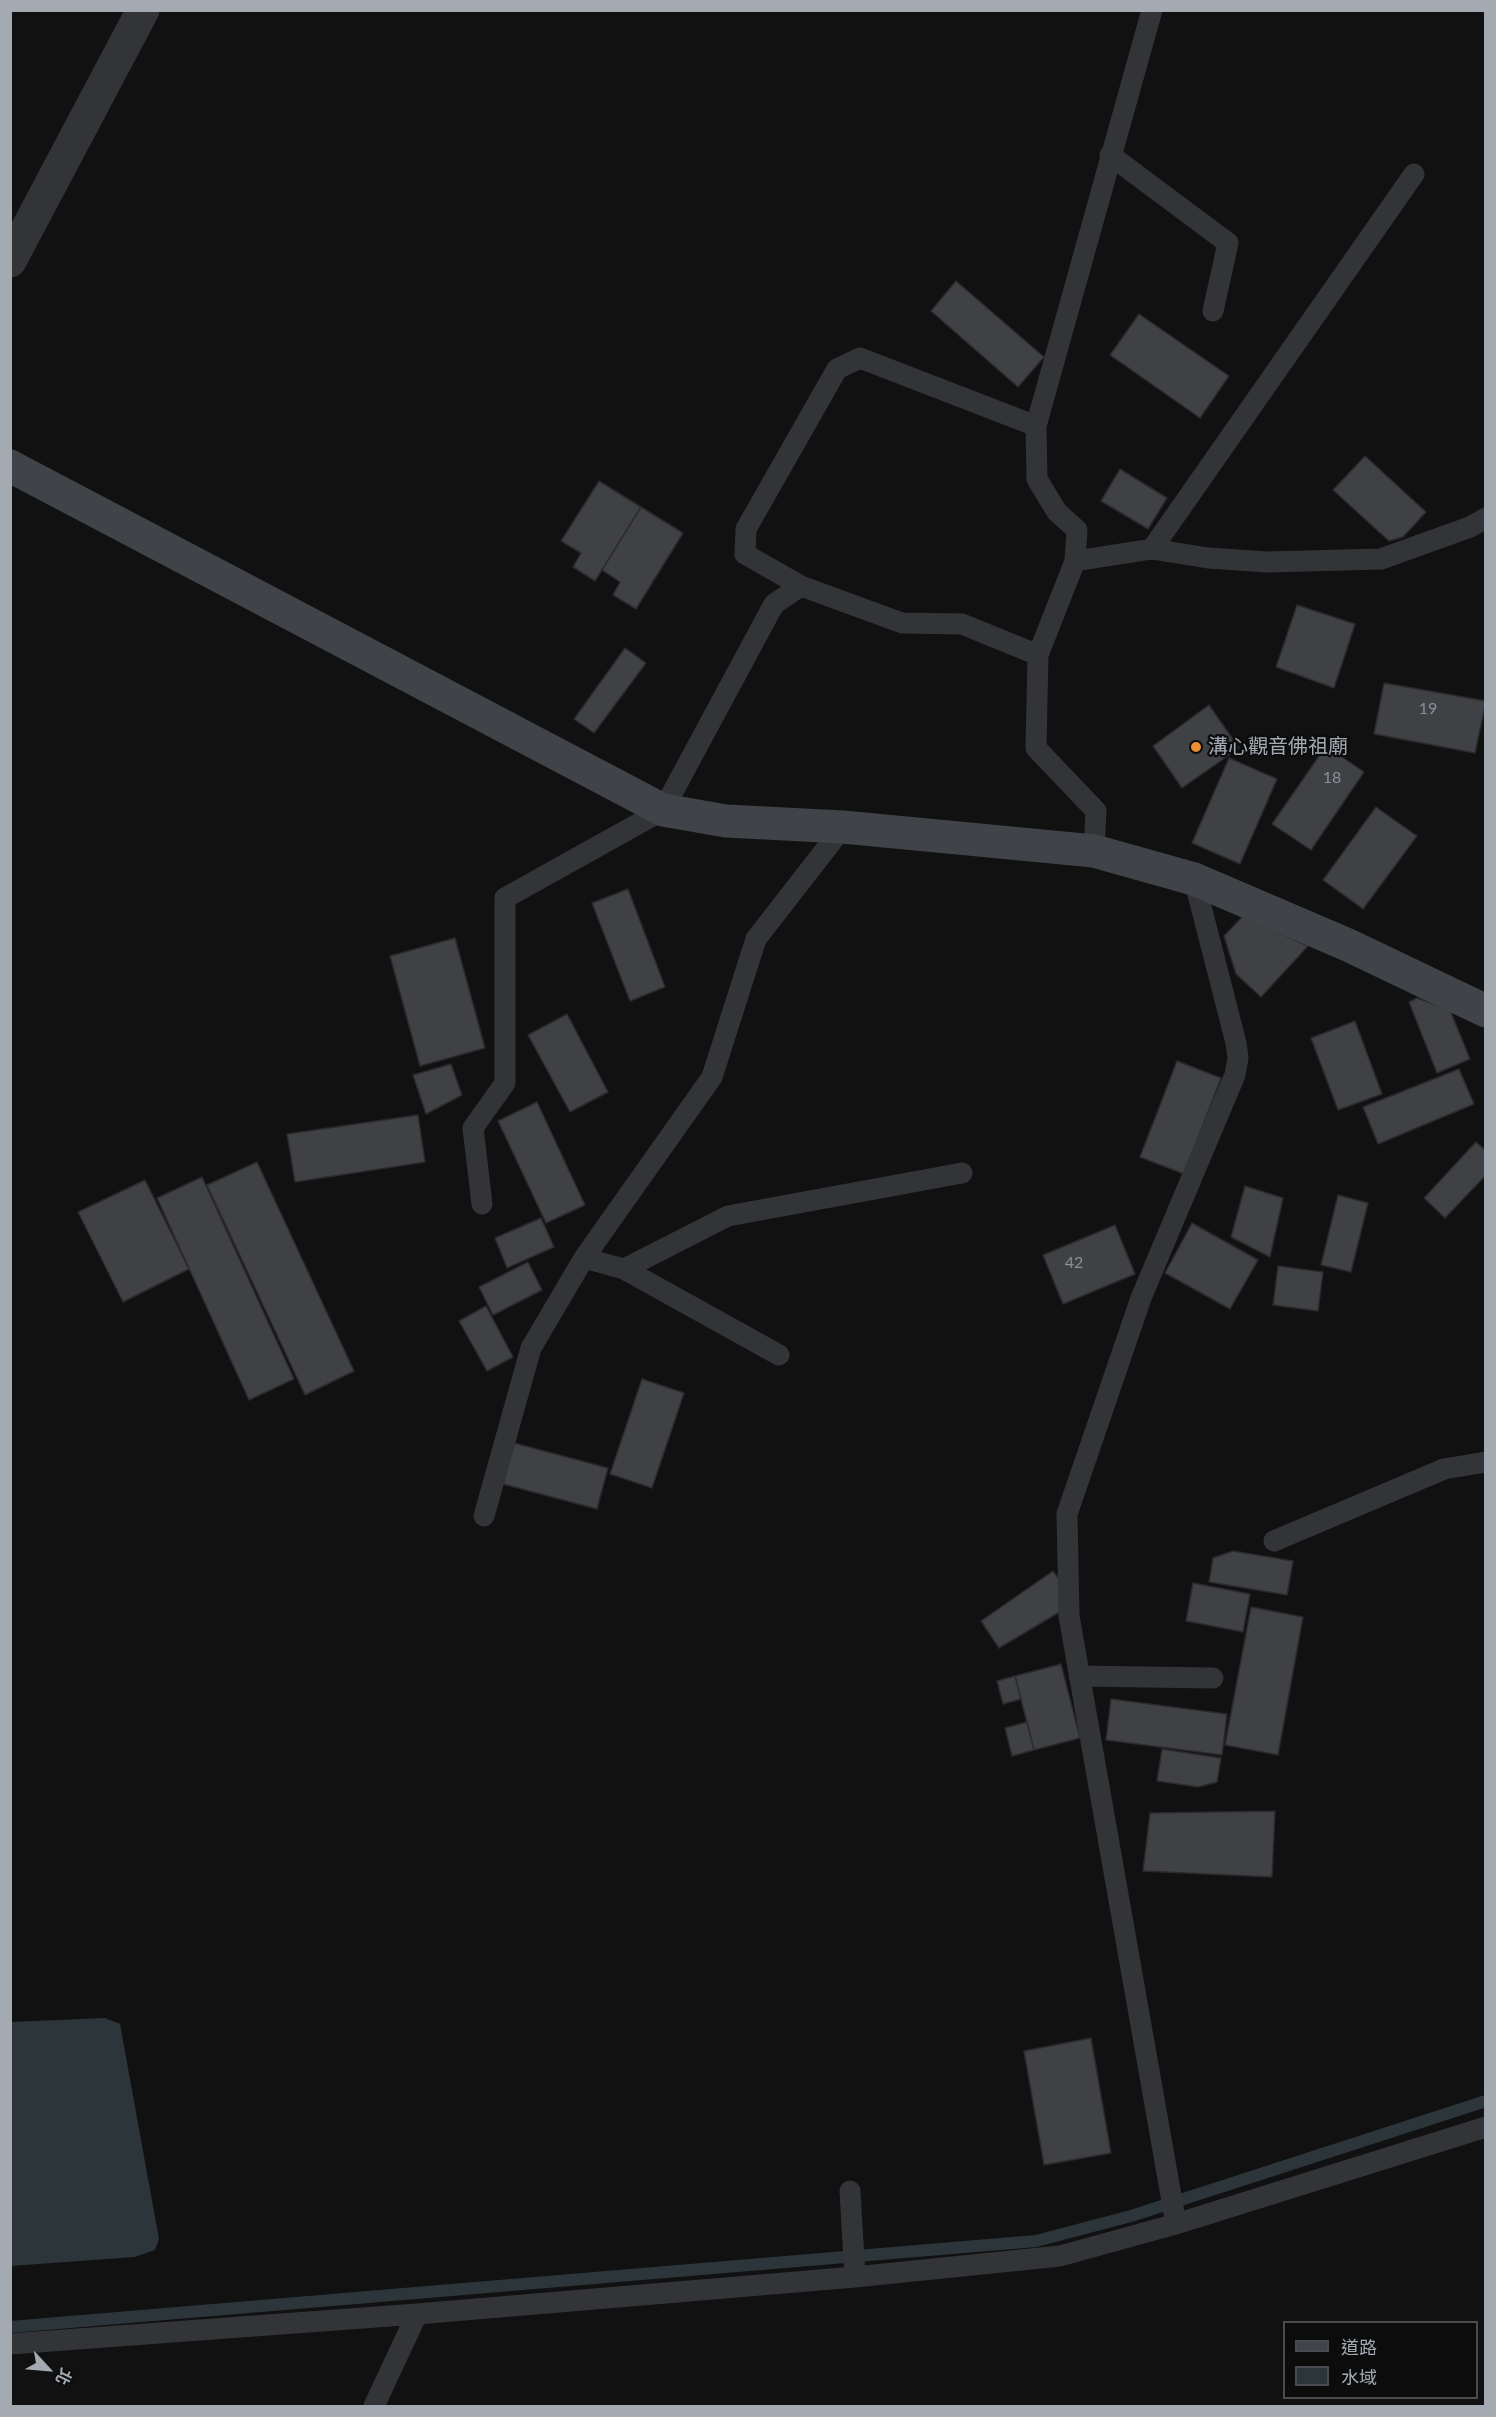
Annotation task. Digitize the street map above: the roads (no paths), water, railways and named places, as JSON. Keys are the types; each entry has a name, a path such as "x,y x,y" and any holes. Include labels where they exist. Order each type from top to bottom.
{"street":[{"path":"10,261 143,10"},
{"path":"10,466 663,810 726,821 843,827 1094,851 1194,879 1348,945 1485,1011"}],"lane":[{"path":"1094,851 1096,811 1036,748 1038,656 1075,561 1077,530 1058,512 1036,479 1036,426 1152,10"},
{"path":"1110,155 1228,243 1213,311"},
{"path":"1152,549 1414,174"},
{"path":"1036,426 860,358 837,369 746,529 745,554 801,586 902,623 962,624 1038,656"},
{"path":"1075,561 1152,549 1208,558 1267,562 1381,559 1470,527 1485,518"},
{"path":"482,1204 473,1128 505,1083 505,898 663,810 774,604 801,586"},
{"path":"484,1516 531,1348 584,1258 712,1077 756,939 843,827"},
{"path":"1176,2224 1069,1616 1067,1514 1142,1298 1235,1075 1238,1058 1194,879"},
{"path":"624,1269 728,1216 962,1173"},
{"path":"584,1258 624,1269 779,1354"},
{"path":"1274,1540 1444,1468 1485,1462"},
{"path":"1079,1676 1213,1678"},
{"path":"10,2344 417,2314 855,2277 1060,2256 1176,2224 1485,2127"},
{"path":"850,2191 855,2277"},
{"path":"374,2406 417,2314"}],"water":[{"path":"105,2018 120,2024 159,2239 155,2250 135,2257 11,2266 11,2022"}],"waterway":[{"path":"10,2327 1036,2241 1131,2216 1486,2101"}],"place":[{"name":"溝心觀音佛祖廟","path":"1196,747"}]}
